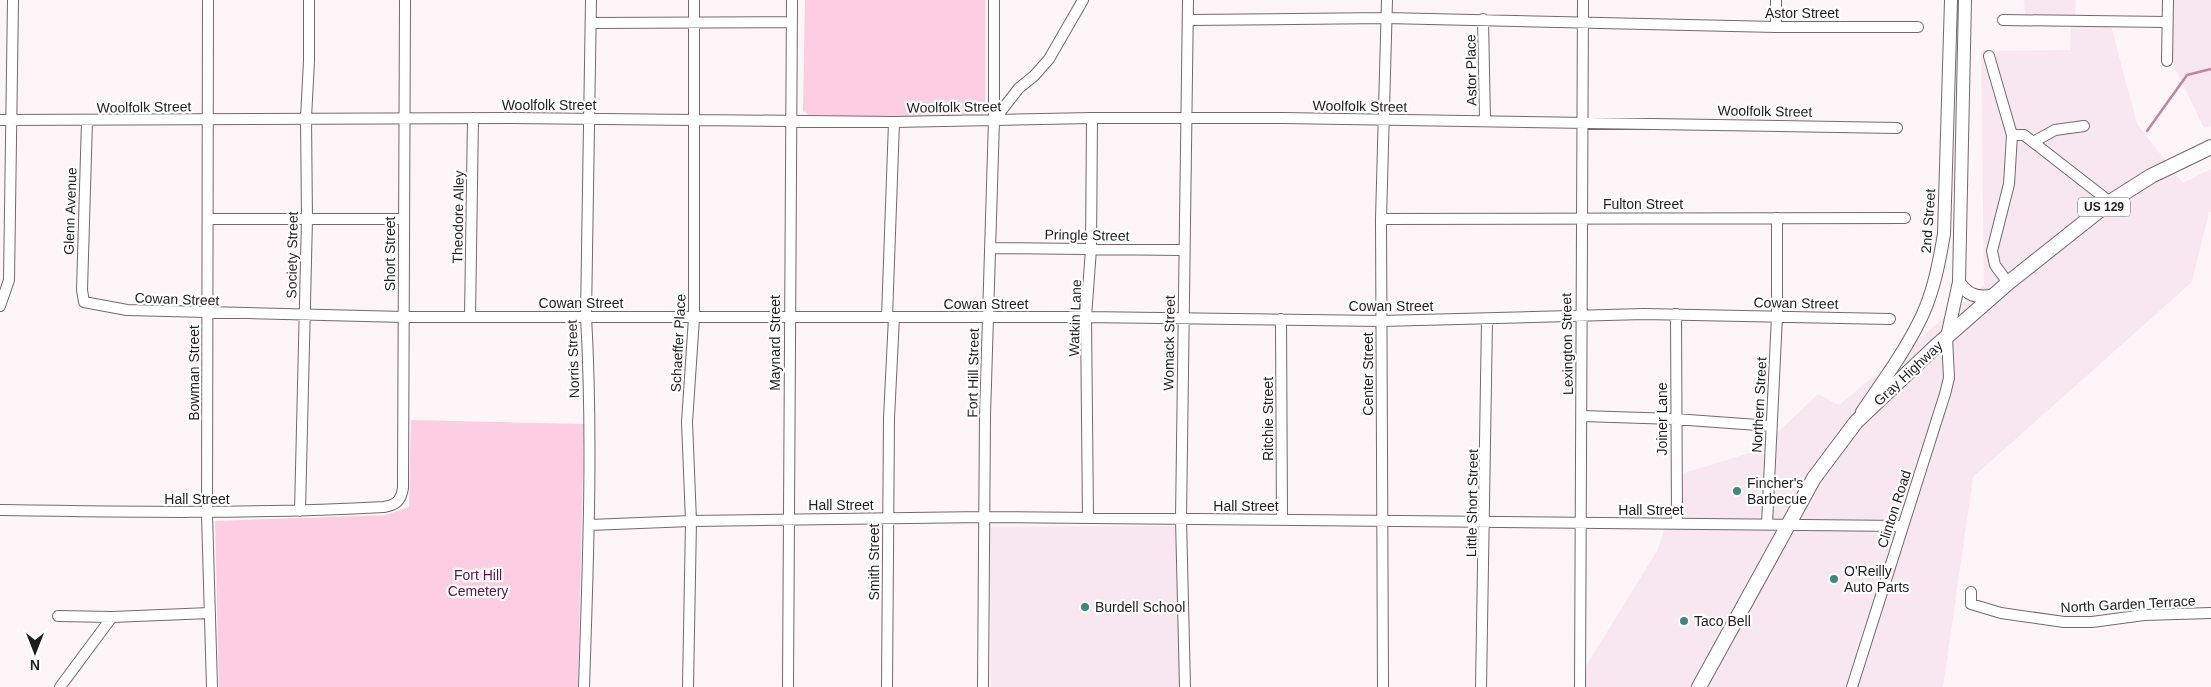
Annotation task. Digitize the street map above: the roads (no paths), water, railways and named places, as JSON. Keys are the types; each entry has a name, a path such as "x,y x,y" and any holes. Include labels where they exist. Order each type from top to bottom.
{"highway":[{"name":"Gray Highway","path":"1699,687 1814,478 1856,422 1992,296 2110,202 2151,176 2211,147"}],"main road":[{"name":"2nd Street","path":"1856,422 1906,345 1922,316 1940,261 1944,234 1951,0"},
{"path":"1947,337 1960,282 1965,0"},
{"path":"1960,282 1965,291 1974,296 1982,298 1992,296"}],"street":[{"path":"0,306 10,280 13,0"},
{"name":"Bowman Street","path":"208,0 207,514 212,687"},
{"name":"Society Street","path":"300,512 307,218 306,118 310,61 309,0"},
{"name":"Short Street","path":"393,506 399,500 403,488 405,0"},
{"name":"Norris Street","path":"584,687 589,525 586,316 591,0"},
{"name":"Schaeffer Place","path":"688,687 691,521 687,422 694,318 694,0"},
{"name":"Maynard Street","path":"788,687 792,0"},
{"name":"Fort Hill Street","path":"983,687 984,517 994,120 994,0"},
{"path":"994,120 1019,88 1049,60 1083,0"},
{"name":"Womack Street","path":"1185,687 1181,519 1188,0"},
{"name":"Center Street","path":"1383,687 1381,218 1382,121 1387,0"},
{"name":"Lexington Street","path":"1580,687 1582,416 1580,121 1583,0"},
{"path":"1776,0 1776,27"},
{"path":"2167,61 2168,0"},
{"name":"Astor Street","path":"1188,20 1386,18 1582,21 1776,27 1918,27"},
{"name":"Astor Place","path":"1484,19 1485,120"},
{"path":"2003,20 2168,22"},
{"path":"591,23 792,22"},
{"path":"1989,56 2012,135 2009,184 1992,251 1995,266 2008,283"},
{"path":"993,92 1007,93 1019,88"},
{"name":"Theodore Alley","path":"470,317 473,118"},
{"name":"Woolfolk Street","path":"0,120 589,118 894,122 1187,118 1382,121 1580,121 1897,128"},
{"name":"Watkin Lane","path":"1088,518 1086,317 1091,249 1092,118"},
{"name":"Glenn Avenue","path":"84,302 82,290 83,196 87,121"},
{"name":"Smith Street","path":"887,687 894,122"},
{"path":"2033,142 2055,130 2084,126"},
{"path":"2012,135 2024,135 2110,202"},
{"name":"Fulton Street","path":"1381,218 1905,218"},
{"name":"Northern Street","path":"1767,524 1777,316 1777,218"},
{"path":"208,219 404,219"},
{"name":"Pringle Street","path":"990,248 1184,250"},
{"name":"Cowan Street","path":"84,302 127,310 208,314 404,317 1086,317 1381,321 1487,320 1676,314 1890,319"},
{"name":"Joiner Lane","path":"1676,314 1675,419 1677,523"},
{"name":"Ritchie Street","path":"1281,319 1282,520"},
{"name":"Little Short Street","path":"1481,687 1486,522 1487,320"},
{"name":"Clinton Road","path":"1852,687 1945,394 1948,378 1947,337"},
{"path":"1582,416 1675,419 1771,426"},
{"name":"Hall Street","path":"0,510 207,514 300,512 393,506"},
{"name":"Hall Street","path":"589,525 788,519 984,517 1903,526"},
{"name":"North Garden Terrace","path":"1971,592 1971,604 1976,607 2001,613 2064,622 2092,622 2144,615 2211,613"},
{"path":"58,616 112,617 210,613"},
{"path":"60,687 112,617"}],"waterway":[{"path":"2147,131 2187,75 2211,69"}],"place":[{"name":"Fincher's Barbecue","path":"1737,491"},
{"name":"O'Reilly Auto Parts","path":"1834,579"},
{"name":"Burdell School","path":"1085,607"},
{"name":"Taco Bell","path":"1684,621"}],"park label":[{"name":"Fort Hill Cemetery","path":"478,584"}]}
